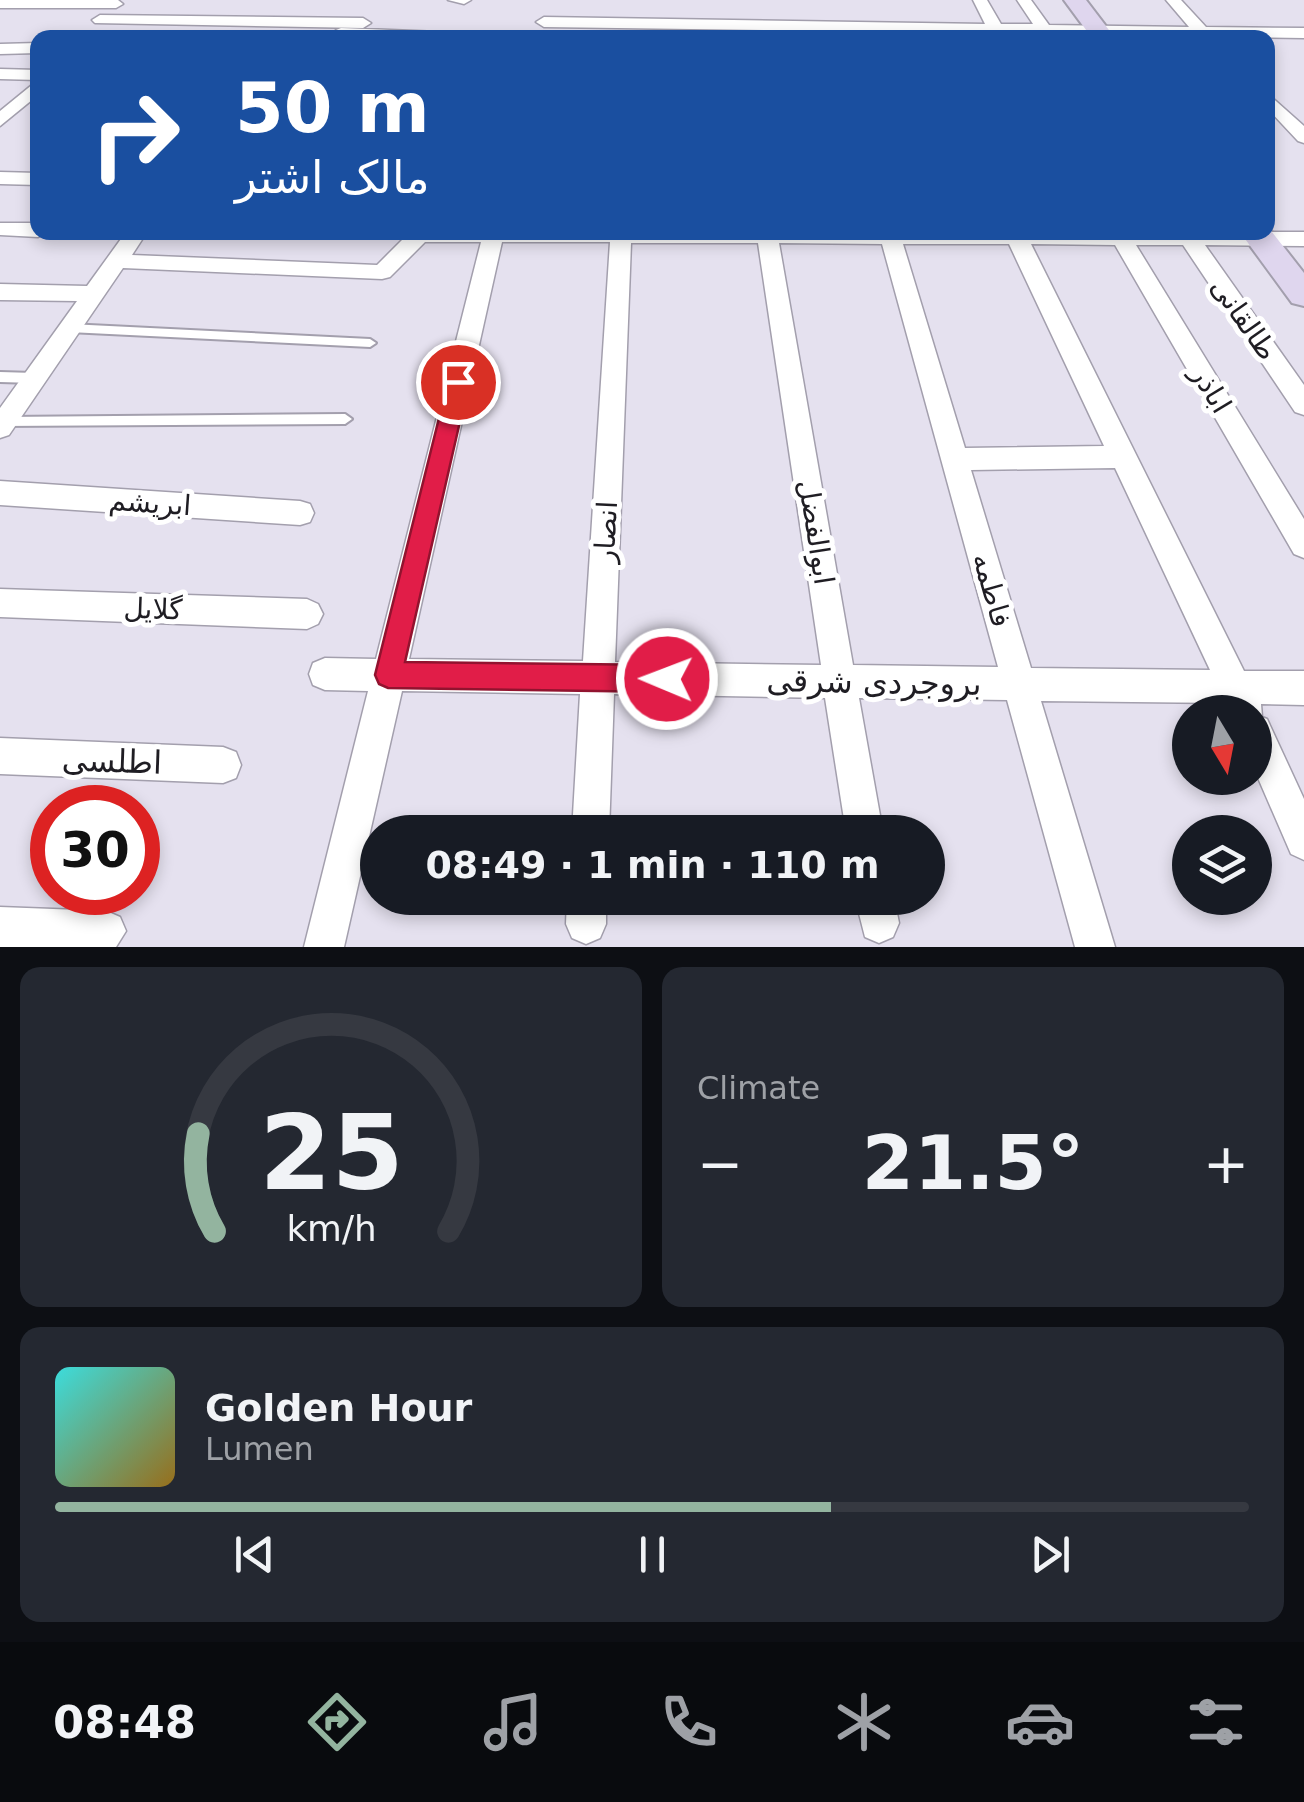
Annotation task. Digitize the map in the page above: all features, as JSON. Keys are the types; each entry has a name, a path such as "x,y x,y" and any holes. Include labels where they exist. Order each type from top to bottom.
{"street":[{"path":"455,0 464,0"},
{"path":"548,0 542,30 733,25 971,30"},
{"path":"632,30 634,0"},
{"path":"980,0 997,30"},
{"path":"1024,0 1045,30"},
{"path":"1075,0 1098,30"},
{"path":"1173,0 1201,30"},
{"path":"0,4 118,2"},
{"path":"118,2 96,24 363,23 410,30"},
{"path":"335,30 363,23"},
{"path":"1275,33 1304,33"},
{"path":"0,48 30,48"},
{"path":"0,74 30,75"},
{"path":"0,121 30,93"},
{"path":"1294,117 1304,137"},
{"path":"0,178 30,179"},
{"path":"0,229 30,230"},
{"path":"1275,236 1304,238"},
{"path":"2,425 130,240"},
{"path":"117,260 382,272 417,240"},
{"path":"324,947 493,240"},
{"name":"انصار","path":"591,815 621,240"},
{"name":"ابوالفضل","path":"768,240 861,815"},
{"name":"فاطمه","path":"892,240 1095,947"},
{"path":"1017,240 1239,695"},
{"name":"اباذر","path":"1123,240 1304,545"},
{"name":"طالقانی","path":"1189,240 1304,405"},
{"path":"1261,240 1304,295"},
{"path":"0,292 92,294"},
{"path":"954,458 1123,457"},
{"name":"ابریشم","path":"0,493 300,513"},
{"name":"گلایل","path":"0,603 307,614"},
{"name":"بروجردی شرقی","path":"325,674 1019,684 1172,695"},
{"name":"بروجردی شرقی","path":"1267,695 1304,688"},
{"name":"اطلسی","path":"0,756 223,766"},
{"path":"1272,770 1304,842"},
{"path":"0,927 106,931"}],"lane":[{"path":"68,328 370,342"},
{"path":"0,377 34,378"},
{"path":"2,425 344,419"}],"route":[{"path":"458,382 388,675 667,679"}]}
